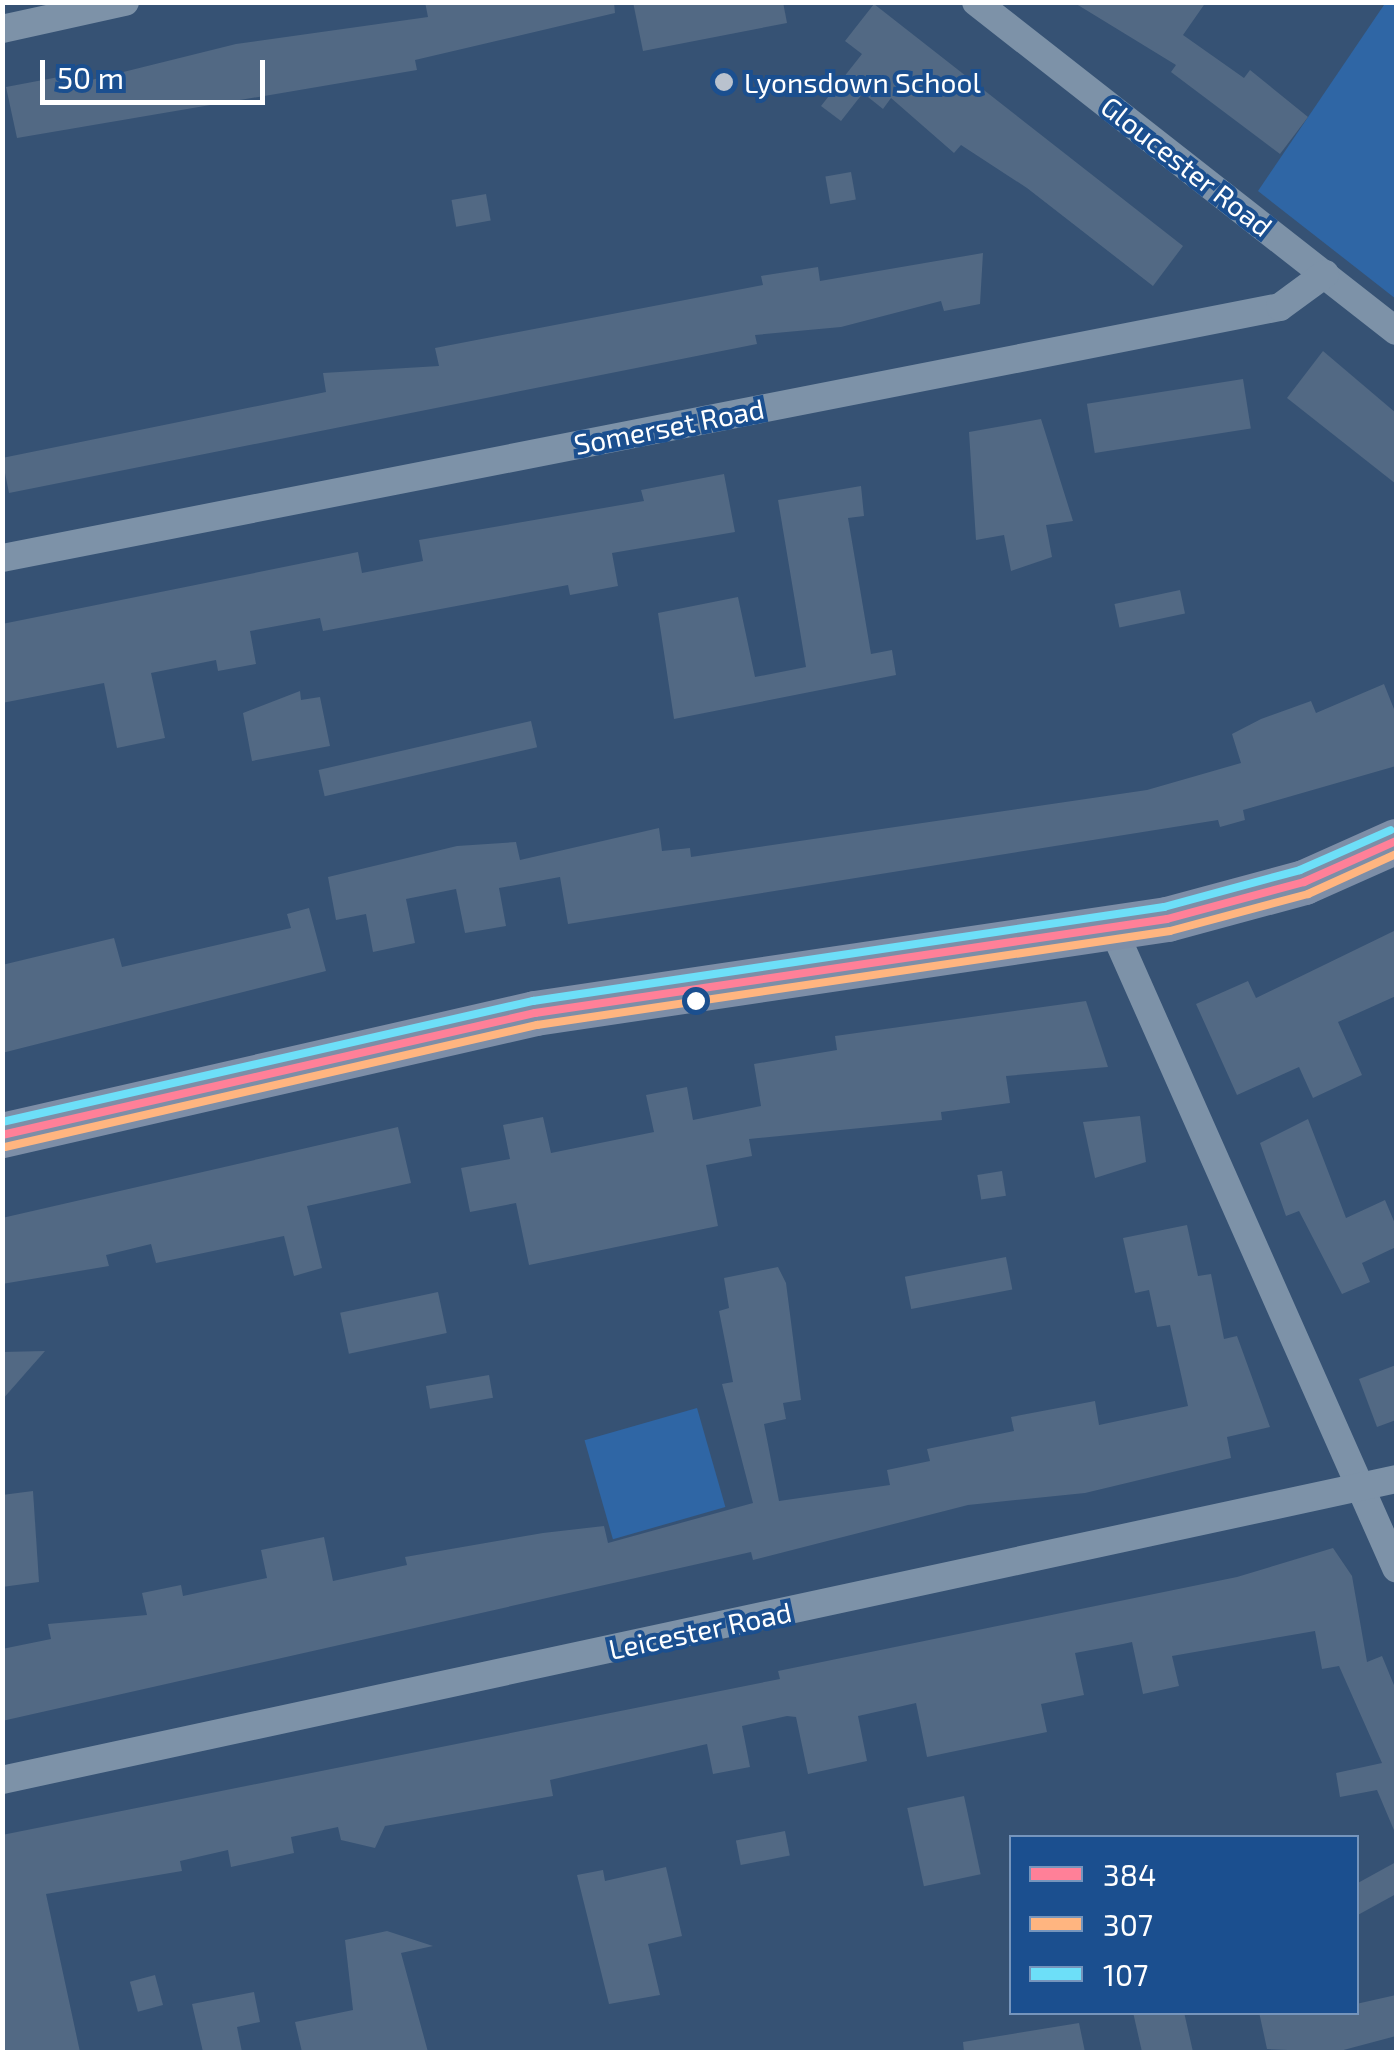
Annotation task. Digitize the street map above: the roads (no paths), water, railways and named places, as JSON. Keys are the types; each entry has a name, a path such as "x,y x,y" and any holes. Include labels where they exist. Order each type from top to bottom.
{"main road":[{"path":"2,1134 535,1012 1114,930 1304,882 1396,841"}],"street":[{"path":"2,29 125,2"},
{"name":"Gloucester Road","path":"976,2 1396,331"},
{"name":"Somerset Road","path":"2,558 1280,307 1325,274"},
{"path":"1114,930 1396,1568"},
{"name":"Leicester Road","path":"2,1780 1396,1479"}],"place":[{"name":"Lyonsdown School","path":"724,82"}]}
